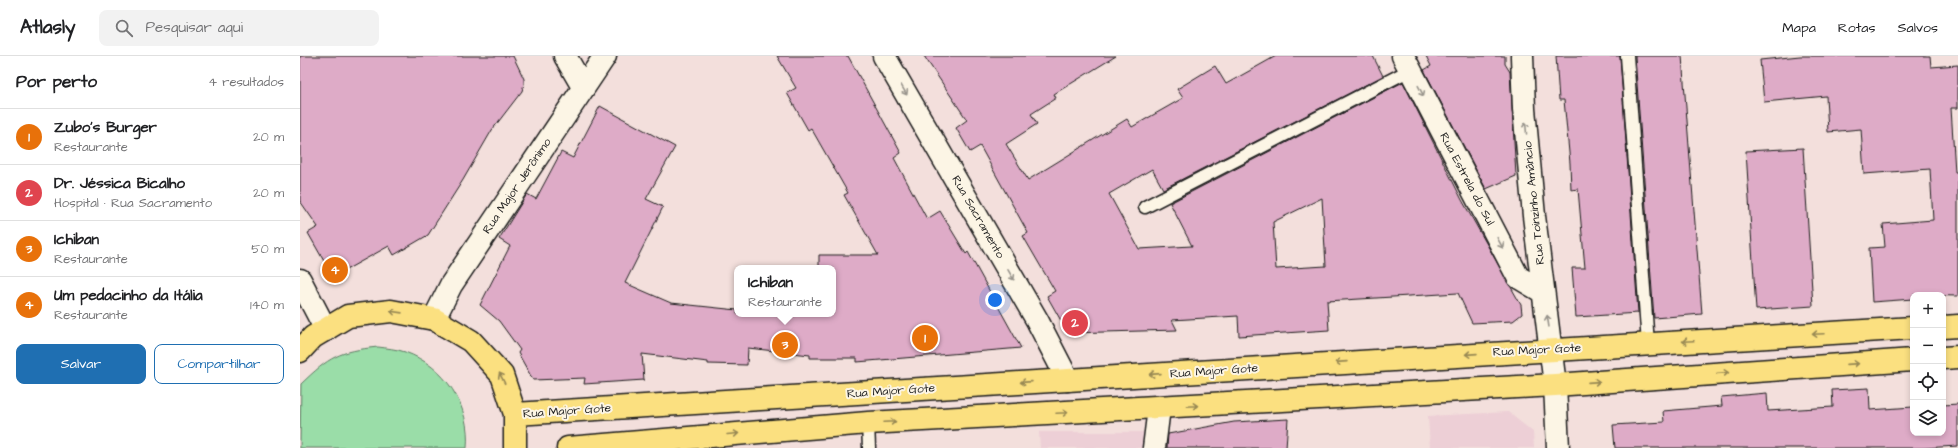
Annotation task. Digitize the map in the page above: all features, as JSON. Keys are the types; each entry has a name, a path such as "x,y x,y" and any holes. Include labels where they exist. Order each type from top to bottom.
{"main road":[{"path":"300,351 312,337 348,316 391,311 434,319 471,340 502,375 515,414 515,448"},
{"path":"1946,327 1958,326"},
{"name":"Rua Major Gote","path":"515,414 1910,328"},
{"path":"1946,358 1958,357"},
{"path":"568,448 868,423 1555,385 1910,360"}],"street":[{"path":"565,56 584,87"},
{"name":"Rua Major Jerônimo","path":"434,319 451,285 605,56"},
{"name":"Rua Sacramento","path":"884,56 1037,320 1068,380"},
{"name":"Rua Toinzinho Amâncio","path":"1522,56 1524,109 1543,292 1552,350 1558,448"},
{"name":"Rua Estrela do Sul","path":"1406,63 1518,277 1543,292"},
{"path":"300,280 326,330"},
{"path":"1154,448 1159,408"}],"lane":[{"path":"1627,56 1648,344"},
{"path":"1144,206 1406,63"},
{"path":"868,423 869,448"}],"shaded area":[{"path":"1508,412 1533,432 1534,448 1430,448 1428,416"},
{"path":"1039,432 1148,432 1146,448 1040,448"}],"green space":[{"path":"378,347 402,351 419,358 443,377 460,403 465,417 467,448 300,448 301,384 319,367 335,357 344,353"}],"building":[{"path":"300,56 513,56 524,79 524,84 522,91 492,130 463,180 428,235 394,255 389,246 333,277 308,233 318,227 300,201"},
{"path":"777,56 848,56 901,153 894,158 927,219 940,211 966,254 968,252 1021,348 857,362 857,358 810,358 810,355 748,348 747,365 708,364 708,362 642,354 644,380 584,384 585,378 533,380 518,353 520,350 499,321 480,305 510,246 499,239 527,194 536,199 561,152 573,158 600,106 675,147 646,199 663,207 625,283 671,303 734,310 734,317 836,317 836,265 819,265 819,255 878,255 844,195 848,193 811,128 808,130 787,93 796,88"},
{"path":"924,56 1116,56 1054,94 1056,98 1031,114 1037,124 1006,144 1028,180 1127,119 1132,127 1183,98 1177,89 1215,66 1226,84 1276,56 1373,56 1383,76 1163,189 1152,169 1109,194 1139,249 1192,246 1170,203 1403,82 1462,200 1521,305 1522,314 1513,321 1472,323 1458,293 1327,301 1329,330 1239,336 1238,316 1172,320 1177,330 1068,333 1047,296 1055,291 1023,236 1028,233 980,146 970,152 956,128 967,120","holes":["1322,198 1326,266 1276,269 1273,222"]},
{"path":"1426,56 1505,56 1505,64 1510,72 1516,176 1486,189 1424,70 1431,66"},
{"path":"1556,56 1620,56 1638,313 1576,317 1572,268 1585,268 1578,189 1571,190 1564,100 1559,100"},
{"path":"1635,56 1682,56 1702,314 1654,318"},
{"path":"1800,56 1930,56 1931,67 1958,65 1958,108 1951,108 1955,172 1958,172 1958,296 1946,296 1946,292 1910,292 1910,299 1872,302 1869,248 1885,247 1883,224 1933,220 1930,169 1864,174 1861,129 1828,132 1826,96 1764,102 1760,60"},
{"path":"1803,148 1813,306 1756,310 1746,151"},
{"path":"1869,388 1870,410 1910,407 1910,436 1946,436 1946,405 1958,404 1958,446 1923,448 1615,448 1613,425 1664,422 1663,411 1722,406 1721,397 1767,393 1768,411 1833,407 1832,390"},
{"path":"1288,419 1286,448 1167,448 1168,434 1234,422"}],"place":[{"name":"Um pedacinho da Itália","path":"335,270"},
{"name":"Dr. Jéssica Bicalho","path":"1075,323"},
{"name":"Zubo's Burger","path":"925,338"},
{"name":"Ichiban","path":"785,345"}]}
